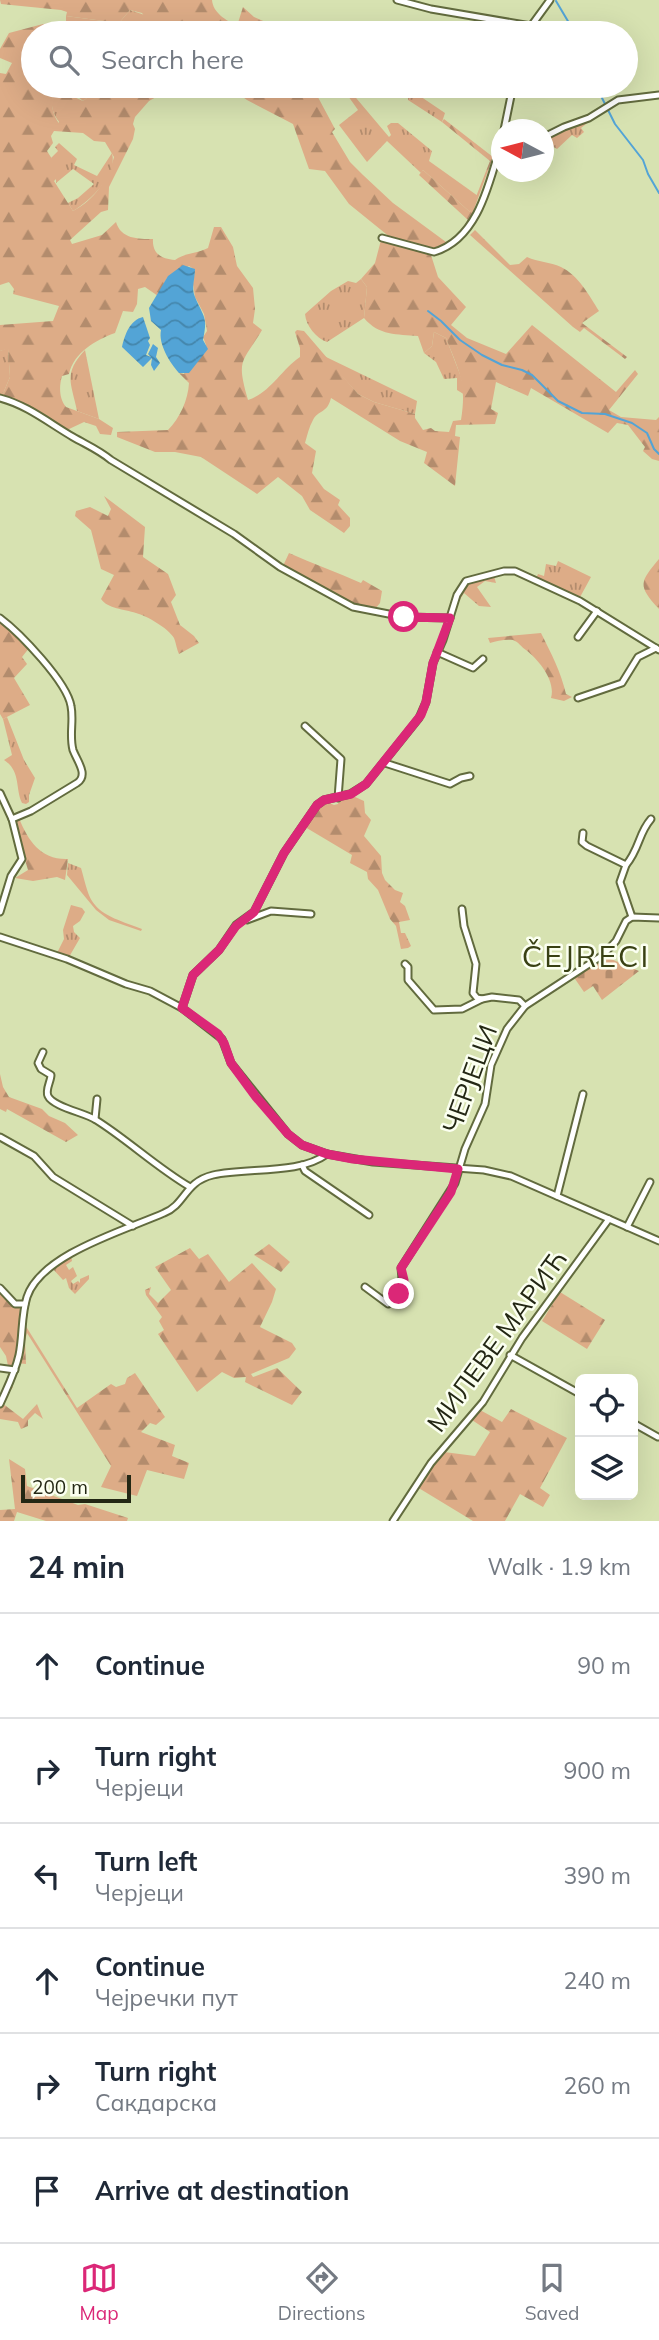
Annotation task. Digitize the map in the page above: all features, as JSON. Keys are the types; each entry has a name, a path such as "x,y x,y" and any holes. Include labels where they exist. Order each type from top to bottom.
{"street":[{"path":"397,0 431,9 502,21"},
{"path":"535,21 550,0"},
{"path":"638,98 659,95"},
{"path":"506,119 511,98"},
{"path":"554,132 589,118 618,100 634,98"},
{"path":"383,239 434,252 456,242 474,218 491,175"},
{"path":"0,398 22,406 98,449 119,465 234,534 280,567 353,607 395,616 450,618"},
{"path":"182,1008 193,975 257,908 284,853 317,805 324,800 338,798 363,787 423,711 433,663 457,595 466,581 509,570 561,591 658,649"},
{"path":"578,637 597,611"},
{"path":"0,618 21,636 51,672 70,702 72,747 83,775 77,783 32,811 0,818"},
{"path":"578,698 622,682 635,660 645,652 658,649"},
{"path":"437,652 473,668 483,659"},
{"path":"304,726 341,759 338,798"},
{"path":"385,762 450,783 470,776"},
{"path":"0,793 22,859 11,876 0,912"},
{"path":"651,819 644,827 636,852 626,865 620,882 632,917 659,918"},
{"path":"583,833 582,842 587,846 626,865"},
{"name":"ЧЕРЈЕЦИ","path":"462,909 464,926 476,964 473,993 482,999"},
{"path":"241,922 271,911 311,914"},
{"name":"ЧЕРЈЕЦИ","path":"365,1287 388,1304 396,1297 404,1280 401,1268 451,1192 485,1104 491,1065 507,1029 525,1006 603,955 616,941 626,921 632,917"},
{"path":"0,937 67,959 126,984 150,990 182,1008 222,1039 231,1063 288,1134 302,1145 327,1154 373,1162 484,1170 511,1176 659,1241"},
{"name":"ЧЕРЈЕЦИ","path":"405,964 408,967 408,980 434,1010 462,1009 492,997 514,999 523,1002 525,1006"},
{"path":"43,1052 38,1063 41,1069 51,1075 48,1097 94,1119 172,1177 190,1187"},
{"path":"557,1196 583,1094"},
{"path":"94,1119 97,1099"},
{"path":"0,1137 34,1156 53,1177 133,1226"},
{"path":"0,1404 9,1389 19,1354 25,1304 33,1284 45,1271 89,1243 174,1208 190,1187 204,1178 302,1165 319,1160 327,1154"},
{"path":"302,1165 304,1171 369,1215"},
{"path":"627,1227 650,1182"},
{"name":"МИЛЕВЕ МAРИЋ","path":"393,1521 427,1468 485,1399 510,1354 609,1219"},
{"path":"0,1288 15,1304 25,1304"},
{"path":"510,1354 575,1391"},
{"path":"0,1368 15,1370"},
{"path":"638,1426 658,1437"}],"green space":[{"path":"0,0 212,0 217,12 228,21 156,21 130,10 121,21 104,21 66,16 67,12 61,10 1,4"},
{"path":"243,7 263,21 239,21"},
{"path":"130,10 162,21 121,21"},
{"path":"66,16 104,21 66,21"},
{"path":"21,30 21,98 53,98 54,115 59,123 60,98 76,98 83,101 87,98 154,98 135,117 133,139 109,187 108,210 101,212 70,240 72,244 102,235 116,222 126,235 153,239 154,248 159,255 175,260 208,248 214,227 221,227 233,247 237,266 253,288 253,323 262,330 243,362 242,376 248,400 263,392 300,357 295,332 297,330 304,331 358,394 374,402 415,414 423,430 431,428 449,432 453,421 461,420 462,386 446,338 434,332 432,346 424,353 418,336 382,331 364,318 367,287 361,279 375,263 381,240 431,255 438,277 466,307 451,325 467,338 506,354 532,325 616,392 635,370 638,374 609,410 621,417 656,420 659,417 659,461 643,451 645,447 628,425 617,423 608,433 531,388 528,396 496,382 491,409 498,413 495,424 456,425 455,436 460,437 455,486 424,463 427,452 400,441 331,398 327,407 313,420 305,443 316,451 312,473 324,489 340,500 338,505 350,518 350,526 344,533 310,510 302,496 278,477 257,494 201,457 175,452 155,452 117,437 117,432 168,430 183,408 189,383 179,373 184,374 206,345 203,337 207,331 204,314 195,297 195,270 189,266 167,278 158,296 145,287 138,289 137,304 133,312 123,311 115,333 87,348 76,359 69,374 62,376 60,392 66,407 99,419 113,428 111,435 100,434 96,426 84,422 67,430 15,400 2,396 10,377 8,349 0,351 0,325 53,321 59,306 13,294 14,289 9,282 0,285 0,73 6,74 12,63 0,58 0,49 9,33","holes":["54,131 83,133 94,141 105,142 114,157 99,188 73,211 54,181 59,176 59,170 47,151 53,143 51,136"]},
{"path":"53,98 60,98 60,123 55,115"},
{"path":"244,98 318,98 335,129 332,132 350,162 393,203 446,242 457,236 468,220 419,175 423,170 470,212 490,161 442,122 444,119 491,155 491,162 469,223 456,239 436,250 391,238 349,204 325,171 309,169 293,124"},
{"path":"350,98 356,98 389,137 391,135 387,126 398,123 432,151 429,161 478,196 470,212 423,170 421,173 387,141 367,162 339,125 358,110"},
{"path":"423,98 445,113 442,122 408,100"},
{"path":"579,118 591,120 581,128 584,132 577,138 572,135 557,149 554,147 554,131"},
{"path":"59,143 77,159 74,165 97,176 112,153 113,161 107,178 87,201 73,211 68,203 94,184 73,169 56,183 56,172 51,158 58,151 55,147"},
{"path":"475,230 510,265 519,264 527,257 557,265 573,275 599,311 582,323 627,357 625,359 584,328 580,332 573,327 470,235"},
{"path":"361,279 367,287 364,318 327,342 319,338 312,331 305,314 331,291 348,281 356,283"},
{"path":"434,332 446,338 465,395 457,390 457,378 444,379 436,362 424,353 432,346"},
{"path":"8,348 10,377 0,396 0,351"},
{"path":"85,350 99,419 77,411 71,385 71,372"},
{"path":"324,356 417,401 415,414 374,402 358,394"},
{"path":"104,496 145,527 143,557 168,574 176,595 171,602 180,625 199,643 179,654 174,638 162,626 141,615 112,607 101,599 114,575 101,569 91,530 75,516 76,511 90,507 108,516 111,509"},
{"path":"289,553 361,583 363,580 382,591 380,603 375,609 353,605 283,566"},
{"path":"659,559 659,609 644,589 644,584 648,573"},
{"path":"558,561 591,577 579,599 536,579 538,574 544,576 546,564 556,566"},
{"path":"494,576 496,583 485,581 477,587 491,607 479,606 464,593 456,603 466,584"},
{"path":"0,621 29,648 22,657 27,664 14,678 30,705 3,719 0,714"},
{"path":"541,633 559,670 566,694 572,697 564,701 551,698 551,685 545,671 518,643 501,640 490,643 488,638"},
{"path":"7,717 24,760 35,778 29,802 26,804 22,803 13,769 4,760 12,755 3,719"},
{"path":"353,796 364,801 365,813 371,820 364,836 381,856 385,880 395,890 403,893 400,902 405,906 410,920 399,922 401,933 405,933 411,946 408,948 401,949 396,926 390,919 378,890 368,879 367,872 350,863 352,855 305,827 316,809 327,802 334,805 338,804 339,800"},
{"path":"19,818 37,848 50,856 68,859 65,880 57,877 33,881 15,878 28,870 13,820"},
{"path":"68,863 81,868 96,907 114,918 142,929 141,931 109,920 96,910 67,875"},
{"path":"71,905 82,908 85,912 73,926 74,932 80,938 69,957 57,953 64,939 63,930"},
{"path":"604,956 639,971 602,1000 593,986 584,992 573,976"},
{"path":"0,1074 9,1097 42,1109 49,1116 65,1123 78,1135 66,1142 7,1109 6,1112 0,1109"},
{"path":"269,1244 290,1262 281,1272 254,1255"},
{"path":"190,1248 199,1259 208,1254 229,1282 252,1263 276,1289 260,1327 292,1343 296,1349 289,1358 251,1374 253,1377 277,1368 302,1392 292,1405 245,1382 246,1377 234,1378 222,1372 197,1392 158,1334 164,1330 159,1321 162,1317 145,1290 151,1287 149,1294 158,1303 171,1290 155,1267"},
{"path":"71,1256 72,1261 66,1265 69,1270 73,1267 77,1276 71,1281 73,1284 78,1281 80,1283 80,1279 89,1275 89,1279 75,1294 69,1288 66,1278 63,1280 52,1268"},
{"path":"0,1285 9,1298 20,1304 19,1343 13,1368 8,1366 0,1347"},
{"path":"560,1292 605,1320 587,1349 542,1321"},
{"path":"22,1320 77,1408 111,1384 116,1387 125,1384 127,1378 135,1373 165,1417 156,1425 150,1423 141,1432 175,1445 172,1456 189,1463 184,1479 147,1470 137,1496 101,1487 111,1466 27,1333 26,1364 17,1363"},
{"path":"11,1385 13,1387 2,1403 23,1419 37,1404 43,1419 35,1413 28,1420 28,1426 21,1429 18,1422 0,1419 0,1403"},
{"path":"511,1409 567,1438 540,1488 550,1495 543,1507 520,1494 505,1521 473,1521 417,1487 444,1452 475,1456 490,1432 472,1420 480,1410 502,1422"},
{"path":"9,1459 25,1469 27,1486 78,1505 85,1504 128,1518 127,1521 46,1521 17,1512 14,1521 0,1521 0,1510 15,1509"}],"water":[{"path":"183,265 195,269 194,294 204,318 203,340 208,349 189,373 179,373 169,359 161,341 161,330 151,321 149,308 168,276"},
{"path":"143,317 150,338 146,355 151,357 148,354 153,344 158,348 156,357 160,363 154,371 152,358 143,367 122,347 131,324"}],"waterway":[{"path":"556,1 568,21"},
{"path":"602,98 615,124 643,160 659,193"},
{"path":"428,311 460,340 482,355 532,375 558,401 582,413 605,414 632,423 647,433 659,454"}],"district":[{"name":"ČEJRECI","path":"586,957"}],"route":[{"path":"399,1294 404,1280 401,1268 451,1192 458,1169 353,1159 302,1145 288,1134 256,1097 231,1063 218,1034 182,1008 193,975 219,950 233,929 254,912 284,853 317,805 324,800 351,794 366,784 421,715 433,663 450,618 404,617"}]}
